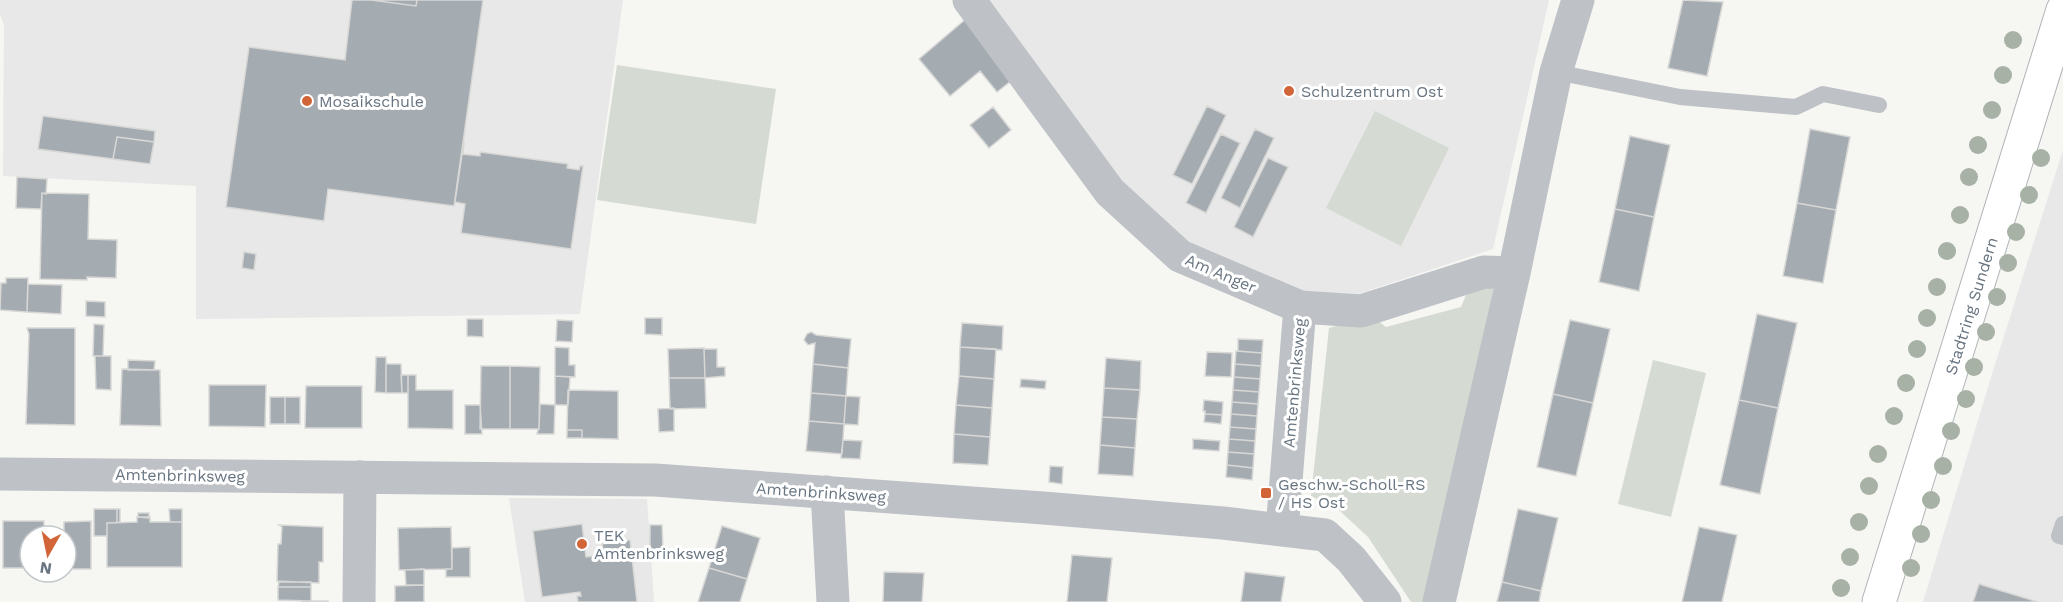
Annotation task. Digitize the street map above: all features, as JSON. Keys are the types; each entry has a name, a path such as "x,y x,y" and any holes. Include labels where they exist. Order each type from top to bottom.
{"main road":[{"name":"Stadtring Sundern","path":"1879,602 2063,10"}],"street":[{"name":"Am Anger","path":"969,0 1110,192 1180,256 1300,307 1361,311 1484,272 1514,273"},
{"path":"1439,602 1514,273 1556,72 1578,0"},
{"name":"Amtenbrinksweg","path":"1282,530 1300,307"},
{"name":"Amtenbrinksweg","path":"0,474 655,480 1223,523 1325,535 1351,559 1385,602"},
{"path":"359,602 360,477"},
{"path":"827,492 832,602"}],"lane":[{"path":"1556,72 1680,97 1796,107 1823,94 1879,105"},
{"path":"2063,524 2060,536 2063,537"}],"shaded area":[{"name":"Mosaikschule","path":"0,0 623,0 580,314 196,319 196,186 3,176 4,25 0,14"},
{"name":"Schulzentrum Ost","path":"981,0 1549,0 1493,249 1352,296 1305,293 1181,242 1119,182"},
{"path":"617,65 776,89 756,224 597,200"},
{"path":"1375,111 1449,148 1401,246 1326,208"},
{"path":"2063,150 2063,602 1923,602 1992,374"},
{"path":"1495,281 1426,602 1411,602 1368,537 1340,511 1311,496 1329,328 1372,316 1386,327 1461,307 1468,290"},
{"path":"1653,360 1706,373 1671,517 1618,504"},
{"name":"TEK Amtenbrinksweg","path":"509,498 647,499 654,602 525,602"}],"building":[{"path":"352,0 416,6 417,0 483,0 454,206 328,189 324,221 226,207 249,47 345,60"},
{"path":"371,0 417,0 416,6"},
{"path":"1683,0 1723,2 1707,76 1668,68"},
{"path":"967,18 1016,77 997,92 980,71 950,96 919,59"},
{"path":"1207,106 1226,115 1192,184 1173,175"},
{"path":"993,107 1011,130 989,148 970,125"},
{"path":"43,116 155,131 154,142 117,137 113,159 38,149"},
{"path":"1255,129 1274,138 1240,208 1221,198"},
{"path":"1810,129 1850,137 1836,210 1797,203"},
{"path":"1221,134 1240,143 1206,213 1186,203"},
{"path":"1630,136 1670,145 1654,217 1615,209"},
{"path":"117,137 154,142 150,164 113,159"},
{"path":"464,141 463,154 480,156 480,152 568,164 567,168 579,170 580,166 583,166 571,249 461,233 465,204 455,202"},
{"path":"1268,158 1288,167 1253,237 1234,227"},
{"path":"17,177 47,179 46,194 42,193 41,209 16,208"},
{"path":"42,193 89,194 88,239 117,240 116,278 40,279"},
{"path":"1797,203 1836,210 1823,283 1783,276"},
{"path":"1615,209 1654,217 1639,291 1599,282"},
{"path":"244,252 256,254 254,270 242,268"},
{"path":"6,278 28,278 27,312 0,310 1,283 6,283"},
{"path":"28,284 62,285 61,314 27,312"},
{"path":"86,301 105,302 105,317 86,316"},
{"path":"1757,314 1797,323 1778,408 1739,400"},
{"path":"645,318 662,318 662,335 645,334"},
{"path":"467,319 483,319 483,337 467,336"},
{"path":"557,320 573,321 572,342 556,341"},
{"path":"1570,320 1610,329 1593,403 1553,394"},
{"path":"962,323 1003,326 1002,350 960,347"},
{"path":"94,324 104,325 103,356 93,356"},
{"path":"27,328 75,328 75,425 26,424 29,334"},
{"path":"811,332 816,335 851,339 848,368 813,364 815,343 808,345 804,340"},
{"path":"1238,339 1263,340 1262,353 1238,351"},
{"path":"555,347 569,348 569,365 575,365 575,377 555,376"},
{"path":"960,347 996,349 994,379 959,376"},
{"path":"704,348 705,378 669,378 668,349"},
{"path":"704,349 717,349 717,367 725,367 725,376 705,378"},
{"path":"1236,351 1262,353 1261,366 1235,364"},
{"path":"1207,352 1232,353 1231,377 1205,376"},
{"path":"95,356 111,356 111,390 96,389"},
{"path":"376,357 386,357 386,393 375,392"},
{"path":"1106,358 1141,361 1140,390 1104,388"},
{"path":"128,360 155,361 154,370 128,370"},
{"path":"386,364 401,364 402,393 386,393"},
{"path":"813,364 848,368 846,396 811,393"},
{"path":"1235,364 1261,366 1260,379 1234,377"},
{"path":"481,366 510,366 510,429 480,429"},
{"path":"510,366 540,367 539,429 510,429"},
{"path":"122,369 160,370 161,426 120,425"},
{"path":"401,375 408,375 408,393 402,393"},
{"path":"408,375 416,375 416,390 453,390 453,429 408,428"},
{"path":"555,376 570,377 568,405 555,405"},
{"path":"959,376 994,379 992,408 956,405"},
{"path":"1234,377 1260,379 1259,392 1233,390"},
{"path":"669,378 705,378 706,408 670,409"},
{"path":"1021,379 1046,381 1045,389 1020,387"},
{"path":"209,385 266,385 265,427 209,426"},
{"path":"306,386 362,386 362,428 305,428"},
{"path":"1104,388 1140,390 1137,419 1102,417"},
{"path":"568,390 618,391 618,439 582,438 582,430 567,430"},
{"path":"1233,390 1259,392 1258,404 1232,402"},
{"path":"811,393 846,396 844,424 809,421"},
{"path":"1553,394 1593,403 1576,476 1537,467"},
{"path":"846,396 860,397 858,425 844,424"},
{"path":"270,397 285,397 285,424 270,424"},
{"path":"285,397 300,397 300,424 285,424"},
{"path":"1204,400 1223,402 1222,415 1205,414"},
{"path":"1739,400 1778,408 1760,494 1720,485"},
{"path":"1232,402 1258,404 1257,416 1231,414"},
{"path":"540,404 555,405 554,434 537,434"},
{"path":"465,405 480,405 482,434 465,434"},
{"path":"956,405 992,408 990,437 954,434"},
{"path":"674,408 674,431 659,432 658,409"},
{"path":"1205,414 1222,415 1221,424 1204,422"},
{"path":"1231,414 1257,416 1256,429 1230,427"},
{"path":"1102,417 1137,419 1135,448 1100,445"},
{"path":"809,421 844,424 842,454 806,451"},
{"path":"1230,427 1256,429 1255,441 1229,439"},
{"path":"567,430 582,430 582,438 567,438"},
{"path":"954,434 990,437 988,465 953,463"},
{"path":"1193,439 1220,441 1219,451 1193,449"},
{"path":"1229,439 1255,441 1254,454 1228,452"},
{"path":"843,440 862,441 860,459 841,458"},
{"path":"1100,445 1135,448 1133,476 1098,474"},
{"path":"1228,452 1254,454 1253,468 1227,465"},
{"path":"1227,465 1253,468 1252,480 1226,477"},
{"path":"1050,466 1063,467 1062,484 1049,482"},
{"path":"94,509 117,509 117,523 107,523 107,536 94,536"},
{"path":"117,509 120,509 120,523 117,523"},
{"path":"169,509 182,509 182,522 170,522"},
{"path":"1518,509 1558,518 1541,591 1502,582"},
{"path":"138,513 149,513 149,518 138,517"},
{"path":"137,517 150,517 150,522 182,522 182,567 107,567 107,523 137,522"},
{"path":"3,521 44,521 44,524 18,524 18,568 3,568"},
{"path":"91,521 91,569 78,569 78,524 64,524 64,522"},
{"path":"582,524 586,557 604,555 602,544 630,540 637,602 578,602 577,596 581,596 580,592 542,597 533,531"},
{"path":"279,525 323,527 323,562 319,562 319,583 277,581 278,544 281,544 282,527"},
{"path":"650,525 662,525 663,550 650,550"},
{"path":"722,526 760,538 747,579 709,568"},
{"path":"451,527 452,569 399,570 398,528"},
{"path":"1699,527 1737,535 1722,602 1682,602"},
{"path":"470,547 470,577 446,577 446,569 452,569 452,548"},
{"path":"1072,555 1112,558 1107,602 1067,602"},
{"path":"709,568 747,579 740,602 698,602"},
{"path":"424,569 424,585 406,585 405,570"},
{"path":"884,572 924,573 922,602 883,602"},
{"path":"1245,572 1285,577 1281,602 1241,602"},
{"path":"279,582 311,582 311,587 278,587"},
{"path":"1502,582 1541,591 1539,602 1497,602"},
{"path":"1979,584 2038,602 1973,602"},
{"path":"424,585 424,602 395,602 395,586"},
{"path":"278,587 311,587 311,601 278,600"},
{"path":"328,601 328,602 302,602"}],"place":[{"name":"Schulzentrum Ost","path":"1289,91"},
{"name":"Mosaikschule","path":"307,101"},
{"name":"Geschw.-Scholl-RS / HS Ost","path":"1266,493"},
{"name":"TEK Amtenbrinksweg","path":"582,544"}]}
